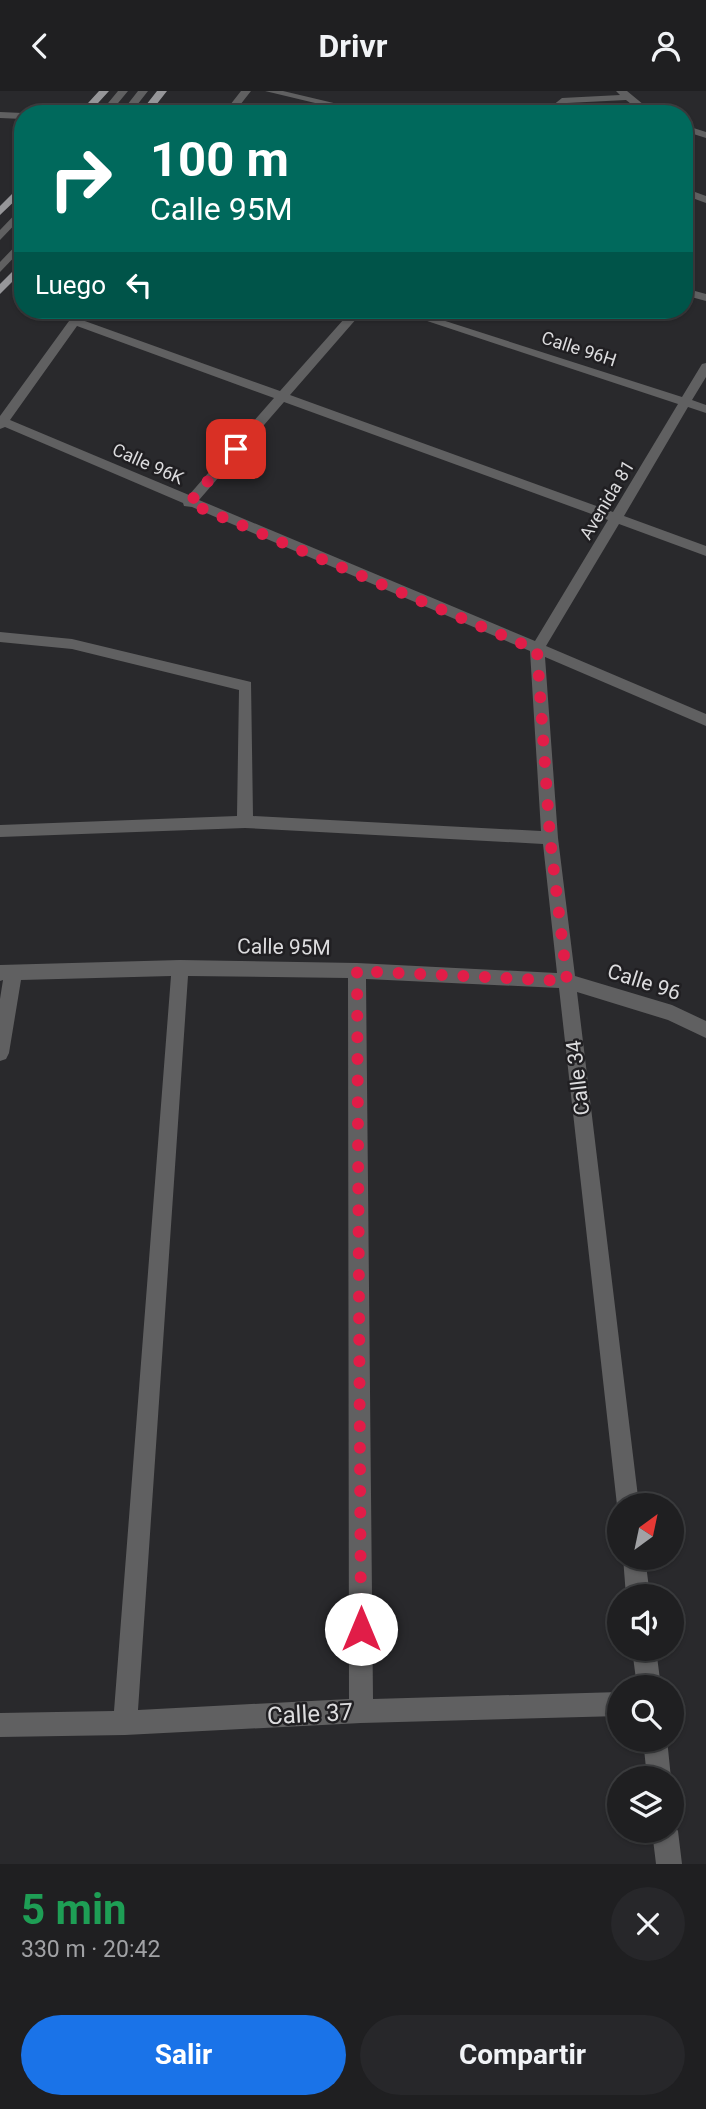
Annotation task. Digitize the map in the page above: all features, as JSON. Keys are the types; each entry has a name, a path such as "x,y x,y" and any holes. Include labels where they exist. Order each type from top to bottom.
{"main road":[{"path":"91,105 104,91"},
{"path":"151,105 162,91"},
{"path":"0,212 5,202"},
{"path":"0,291 14,275"}],"street":[{"path":"111,105 123,91"},
{"path":"132,105 143,91"},
{"path":"235,105 246,91"},
{"path":"270,91 334,105"},
{"path":"551,91 565,100"},
{"path":"559,105 565,100 624,94 638,105"},
{"path":"0,237 14,220"},
{"path":"0,269 14,252"},
{"path":"1,422 76,319"},
{"path":"89,319 282,395 706,551"},
{"path":"189,503 350,319"},
{"name":"Calle 96H","path":"428,319 706,409"},
{"name":"Avenida 81","path":"537,650 706,367"},
{"name":"Calle 96K","path":"1,422 706,720"},
{"path":"0,637 72,644 246,686 245,822"},
{"name":"Calle 34","path":"537,650 550,838 627,1493"},
{"path":"0,831 245,822 550,838"},
{"path":"125,1723 180,968"},
{"name":"Calle 95M","path":"6,973 180,968 357,971 567,981"},
{"path":"357,971 361,1711"},
{"path":"0,1053 6,973"},
{"name":"Calle 96","path":"567,981 672,1013 706,1030"},
{"name":"Calle 37","path":"0,1725 125,1723 361,1711 607,1705"},
{"path":"666,1843 669,1864"}],"route":[{"path":"236,449 189,503 537,650 550,838 567,981 357,971 361,1629"}]}
